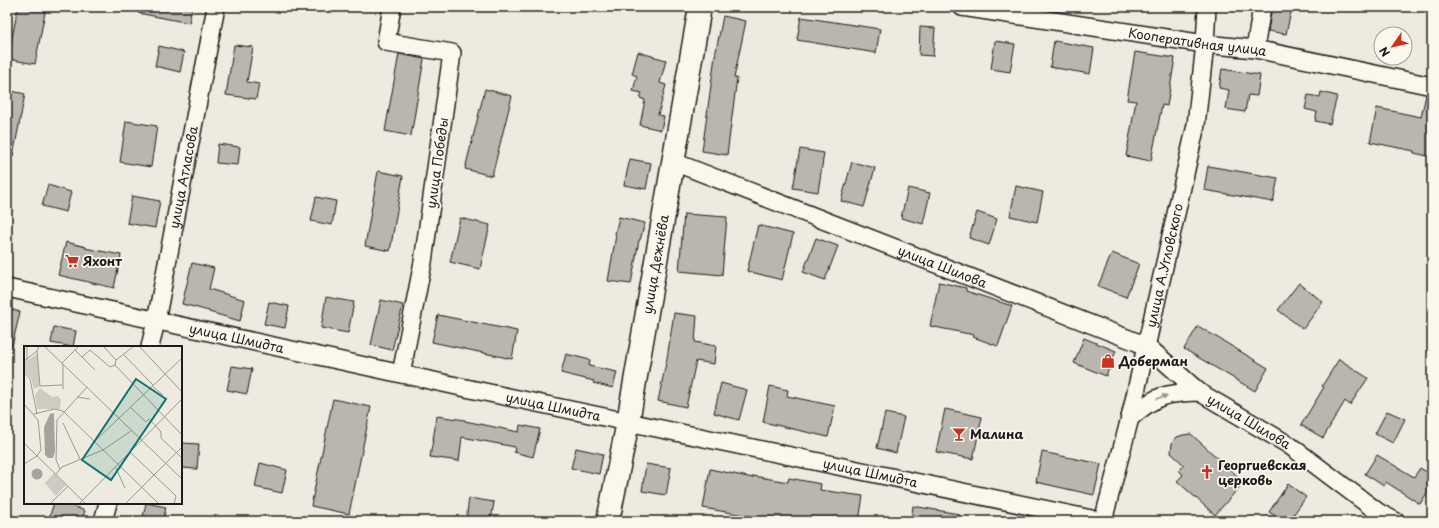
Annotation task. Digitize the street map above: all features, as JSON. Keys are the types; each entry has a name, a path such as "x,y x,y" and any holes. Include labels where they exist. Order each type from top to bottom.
{"main road":[{"name":"улица Дежнёва","path":"608,521 628,422 700,7"}],"street":[{"name":"улица Атласова","path":"150,346 216,7"},
{"name":"улица Победы","path":"392,7 386,42 452,53 423,262 401,374"},
{"name":"Кооперативная улица","path":"962,7 1205,44 1255,49 1432,86"},
{"name":"улица А.Угловского","path":"1102,521 1130,418 1196,125 1205,44 1207,7"},
{"path":"1255,49 1262,7"},
{"name":"улица Шилова","path":"674,162 1147,346 1199,392 1289,445 1378,512 1395,521"},
{"name":"улица Шмидта","path":"7,288 401,374 1102,521"},
{"name":"улица Шилова","path":"1130,418 1153,400 1173,394 1199,392"},
{"path":"103,521 108,504"}],"building":[{"path":"18,7 46,7 35,64 8,59"},
{"path":"139,7 192,7 189,23 138,13"},
{"path":"1272,7 1292,7 1286,34 1268,31"},
{"path":"723,16 746,21 734,78 737,78 727,155 702,151 715,56"},
{"path":"801,17 880,29 876,53 797,40"},
{"path":"920,27 935,28 933,56 919,55"},
{"path":"995,41 1015,44 1010,72 991,69"},
{"path":"1054,41 1094,48 1090,74 1050,67"},
{"path":"234,45 253,47 247,82 259,84 256,99 226,95"},
{"path":"159,46 184,52 180,72 155,66"},
{"path":"638,52 666,60 660,83 666,85 658,115 664,116 661,130 640,125 645,100 640,98 642,93 633,91 637,76 632,74"},
{"path":"1135,52 1175,58 1167,106 1162,105 1151,161 1126,156 1136,101 1127,100"},
{"path":"399,54 424,59 411,136 385,131"},
{"path":"1222,69 1260,75 1257,96 1248,95 1245,112 1226,109 1229,90 1219,88"},
{"path":"485,89 512,96 492,176 465,169"},
{"path":"7,90 25,94 13,156 7,156"},
{"path":"1321,92 1337,96 1330,124 1315,121 1317,112 1305,109 1308,95 1320,97"},
{"path":"1426,95 1432,96 1432,157 1414,153 1414,151 1370,142 1377,108 1421,117"},
{"path":"126,121 157,126 151,167 120,162"},
{"path":"218,144 240,147 238,165 216,163"},
{"path":"800,149 824,153 818,192 793,188"},
{"path":"630,159 651,163 646,189 624,185"},
{"path":"852,162 875,168 864,207 841,201"},
{"path":"1208,166 1278,178 1273,202 1204,190"},
{"path":"378,171 403,176 390,251 365,246"},
{"path":"48,185 71,192 66,212 42,206"},
{"path":"1016,186 1043,192 1037,222 1010,216"},
{"path":"908,188 930,193 923,224 901,218"},
{"path":"132,196 160,201 155,228 127,223"},
{"path":"316,197 336,201 332,225 311,221"},
{"path":"977,212 997,219 989,245 969,238"},
{"path":"684,214 727,217 722,275 679,271"},
{"path":"619,217 645,223 639,240 631,284 608,281"},
{"path":"460,218 490,225 480,269 450,262"},
{"path":"758,225 793,234 782,280 747,271"},
{"path":"816,238 838,246 825,280 803,272"},
{"path":"66,242 86,247 85,248 121,255 114,288 58,275"},
{"path":"1112,253 1139,264 1126,297 1098,286"},
{"path":"192,263 214,268 209,289 245,300 240,321 182,304"},
{"path":"939,282 966,288 966,291 1012,306 998,346 973,337 974,335 930,326"},
{"path":"1299,283 1323,302 1303,329 1278,310"},
{"path":"326,297 354,302 348,333 321,328"},
{"path":"381,300 403,305 392,350 371,345"},
{"path":"269,302 289,306 285,328 264,324"},
{"path":"7,308 20,312 12,346 7,345"},
{"path":"674,313 697,316 695,342 716,346 714,364 696,361 686,407 658,401"},
{"path":"438,315 517,331 512,359 432,342"},
{"path":"1198,326 1268,368 1255,391 1184,349"},
{"path":"54,327 76,331 73,346 51,343"},
{"path":"1084,338 1116,351 1106,376 1074,363"},
{"path":"566,354 590,360 589,366 617,372 613,388 593,383 594,381 561,373"},
{"path":"1339,359 1368,378 1350,405 1345,401 1323,438 1301,425 1324,387 1322,386"},
{"path":"232,366 252,369 247,394 227,390"},
{"path":"721,383 747,390 739,420 714,413"},
{"path":"770,386 788,390 787,396 835,406 828,437 763,422"},
{"path":"333,399 371,407 349,514 311,506"},
{"name":"Малина","path":"945,409 982,417 973,459 936,452"},
{"path":"1387,411 1405,419 1393,443 1375,434"},
{"path":"885,413 904,417 896,453 877,448"},
{"path":"437,416 465,420 519,432 520,425 540,429 533,457 514,452 515,447 462,437 459,461 430,457"},
{"name":"Георгиевская церковь","path":"1191,434 1244,482 1215,515 1177,481 1183,475 1179,470 1184,465 1171,453 1172,443 1177,437"},
{"path":"182,443 199,444 197,469 182,468"},
{"path":"576,448 603,454 599,474 571,468"},
{"path":"1042,452 1101,464 1094,495 1036,482"},
{"path":"1377,455 1414,477 1420,468 1432,475 1432,485 1420,504 1386,482 1384,486 1365,474"},
{"path":"260,463 287,470 282,493 255,487"},
{"path":"646,464 671,468 666,495 642,491"},
{"path":"710,469 753,478 753,476 788,482 789,478 821,484 820,490 863,496 859,521 778,521 703,508"},
{"path":"1288,484 1306,497 1289,521 1283,521 1269,512"},
{"path":"469,498 494,502 491,521 466,521"},
{"path":"54,504 68,504 85,511 81,521 48,521"},
{"path":"146,504 166,507 163,521 143,517"},
{"path":"913,506 959,514 959,521 911,521"}],"place":[{"name":"Яхонт","path":"72,261"},
{"name":"Доберман","path":"1108,361"},
{"name":"Малина","path":"959,434"},
{"name":"Георгиевская церковь","path":"1207,472"}]}
